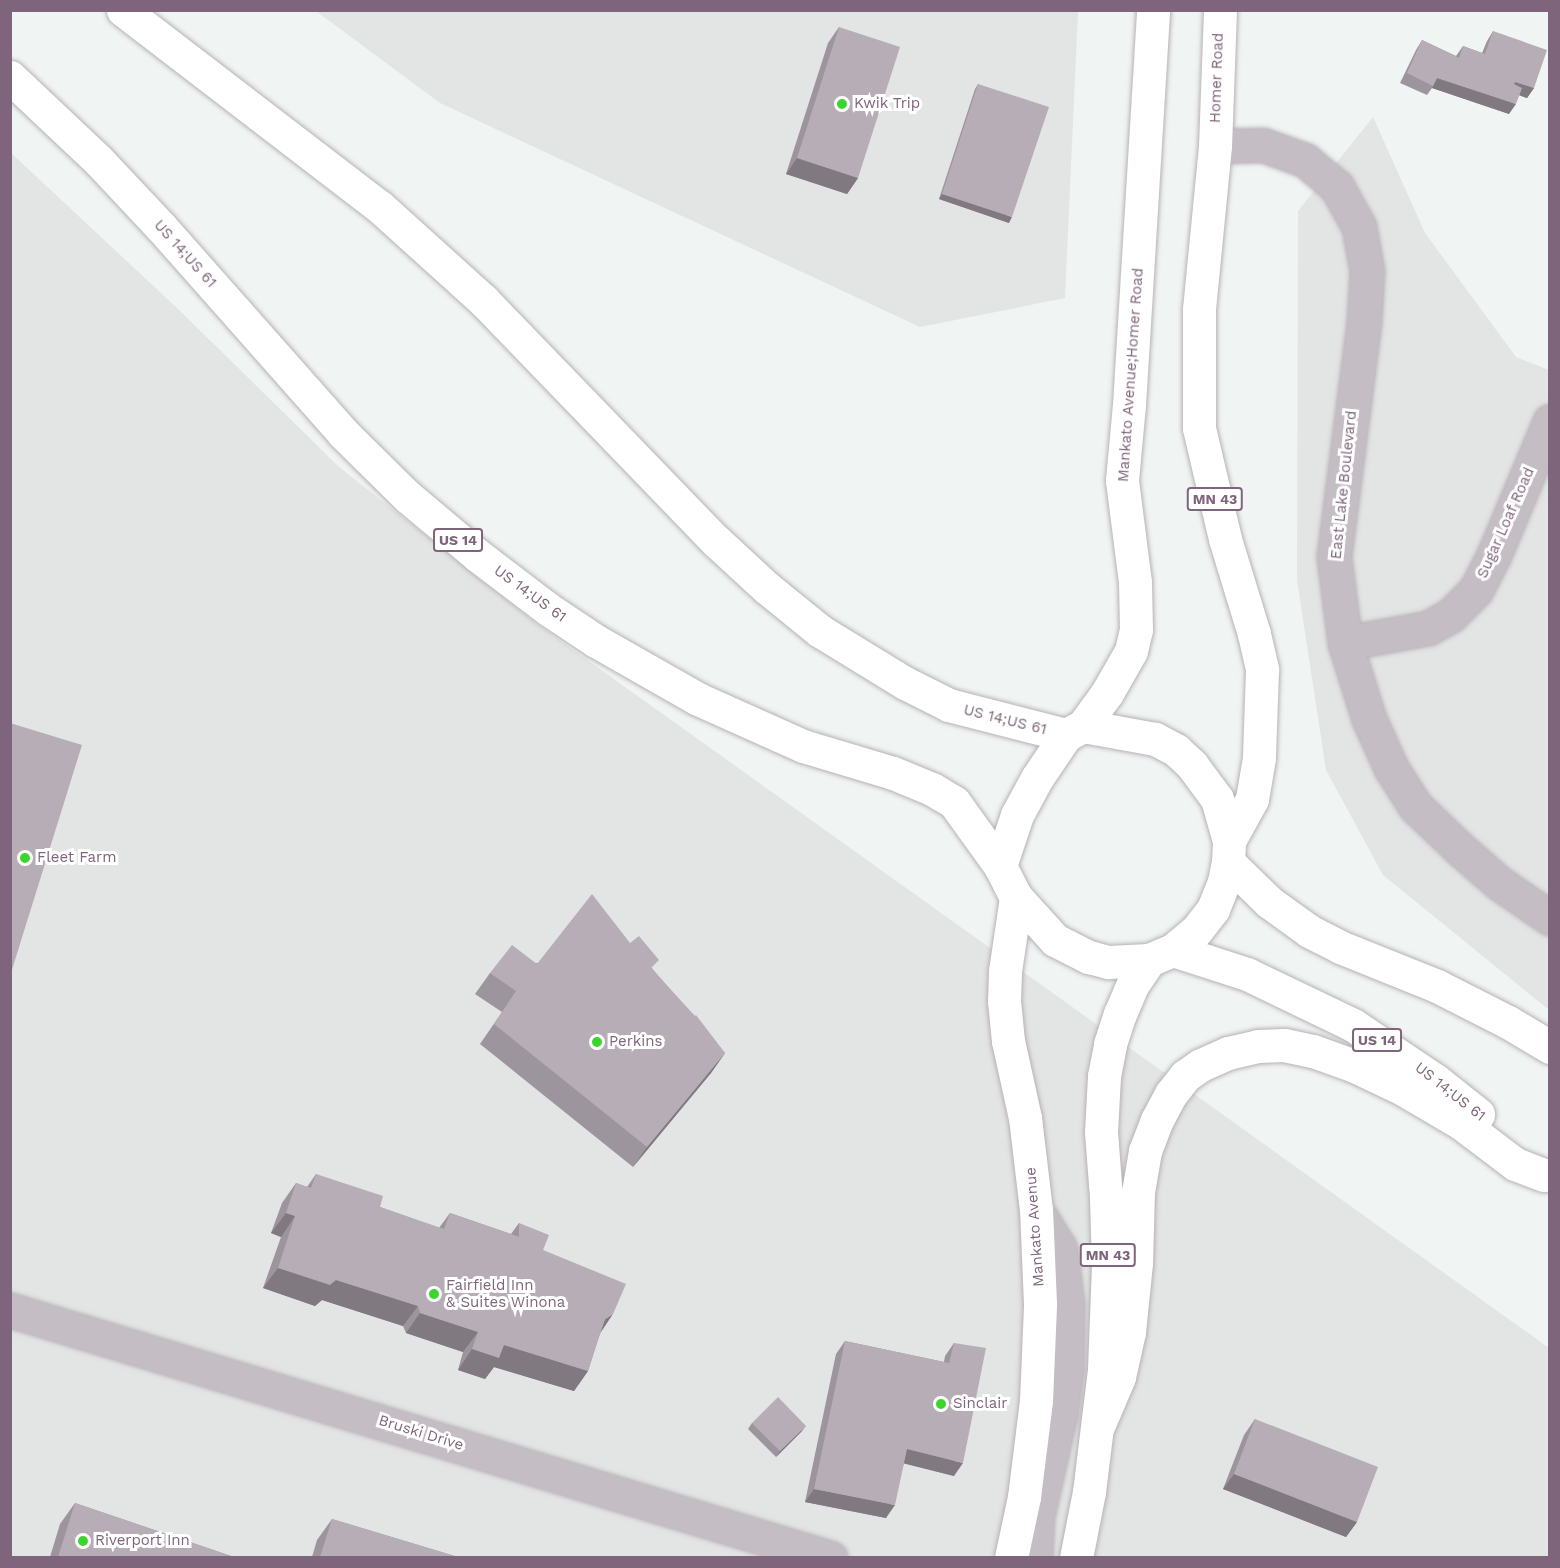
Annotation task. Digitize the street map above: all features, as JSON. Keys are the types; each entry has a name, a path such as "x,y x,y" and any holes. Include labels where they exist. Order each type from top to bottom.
{"main road":[{"name":"US 14;US 61","path":"123,10 380,207 483,300 716,541 767,588 820,631 904,683 949,705 1074,731 1155,739 1176,750 1192,765 1217,799 1229,851 1269,902 1309,931 1340,947 1437,986 1508,1022 1550,1047"},
{"name":"Mankato Avenue;Homer Road","path":"1074,731 1107,693 1131,651 1136,630 1136,582 1122,480 1153,10"},
{"name":"Homer Road","path":"1215,146 1220,10"},
{"name":"US 14;US 61","path":"10,77 99,161 343,433 408,497 477,555 548,609 596,641 698,699 803,746 893,773 932,789 954,802 1000,866 1016,897 1055,940 1089,957 1108,962 1161,955 1247,974 1301,998 1387,1046 1467,1104 1547,1178"},
{"name":"MN 43","path":"1215,146 1199,309 1199,428 1225,539 1254,634 1262,670 1259,758 1252,799 1229,851"},
{"name":"US 14;US 61","path":"1000,866 1017,814 1037,778 1074,731"},
{"path":"1161,955 1196,931 1213,909 1229,851"},
{"name":"Mankato Avenue","path":"1011,1557 1024,1497 1036,1401 1040,1304 1036,1210 1025,1118 1008,1041 1004,1001 1005,971 1016,897"},
{"name":"MN 43","path":"1076,1557 1099,1424 1108,1266 1101,1132 1104,1076 1110,1044 1133,984 1161,955"},
{"path":"1099,1424 1119,1377 1129,1332 1136,1263 1138,1192 1145,1151 1157,1120 1171,1094 1185,1076 1201,1065 1228,1053 1258,1046 1284,1045 1313,1051 1355,1066 1403,1089 1461,1123 1515,1164 1547,1178"}],"street":[{"name":"East Lake Boulevard","path":"1215,146 1263,145 1305,160 1337,187 1359,227 1367,271 1364,322 1334,557 1345,643 1369,719 1391,768 1415,806 1468,856 1550,918"},
{"name":"Sugar Loaf Road","path":"1345,643 1428,627 1451,615 1476,591 1494,555 1550,421"},
{"path":"1035,1557 1037,1516 1060,1414 1066,1368 1067,1304 1060,1249 1036,1210"},
{"name":"Bruski Drive","path":"10,1310 830,1557"}],"shaded area":[{"path":"316,11 1078,11 1065,298 920,327 440,103"},
{"path":"1373,117 1425,233 1516,357 1549,370 1549,1010 1383,875 1326,770 1297,580 1298,211"},
{"path":"10,152 178,309 338,466 537,624 1549,1348 1549,1557 11,1557"}],"building":[{"name":"Kwik Trip","path":"839,27 900,47 858,178 797,158"},
{"path":"1493,31 1547,50 1534,88 1515,82 1514,84 1522,88 1516,104 1437,78 1433,86 1407,73 1422,40 1459,58 1463,46 1485,54"},
{"name":"Kwik Trip","path":"978,84 1049,107 1012,217 942,194"},
{"name":"Fleet Farm","path":"10,723 82,745 10,976"},
{"name":"Perkins","path":"592,894 630,943 639,936 659,960 651,968 696,1015 725,1053 647,1147 494,1024 516,991 490,973 512,945 537,964"},
{"name":"Fairfield Inn & Suites Winona","path":"316,1174 383,1196 380,1207 444,1229 450,1213 519,1237 519,1223 549,1235 543,1250 626,1284 613,1314 605,1319 588,1371 504,1345 499,1358 472,1349 478,1332 420,1313 418,1306 336,1280 330,1285 278,1268 295,1216 286,1213 296,1183 311,1188"},
{"path":"845,1341 949,1363 954,1343 986,1348 963,1463 907,1449 895,1505 814,1489"},
{"path":"778,1397 806,1426 780,1451 752,1423"},
{"path":"1255,1419 1378,1467 1357,1522 1234,1474"},
{"path":"75,1503 234,1557 58,1557"},
{"path":"332,1519 458,1557 320,1557"}],"place":[{"name":"Kwik Trip","path":"842,104"},
{"name":"Fleet Farm","path":"25,858"},
{"name":"Perkins","path":"597,1042"},
{"name":"Fairfield Inn & Suites Winona","path":"434,1294"},
{"name":"Sinclair","path":"941,1404"},
{"name":"Riverport Inn","path":"83,1541"}]}
